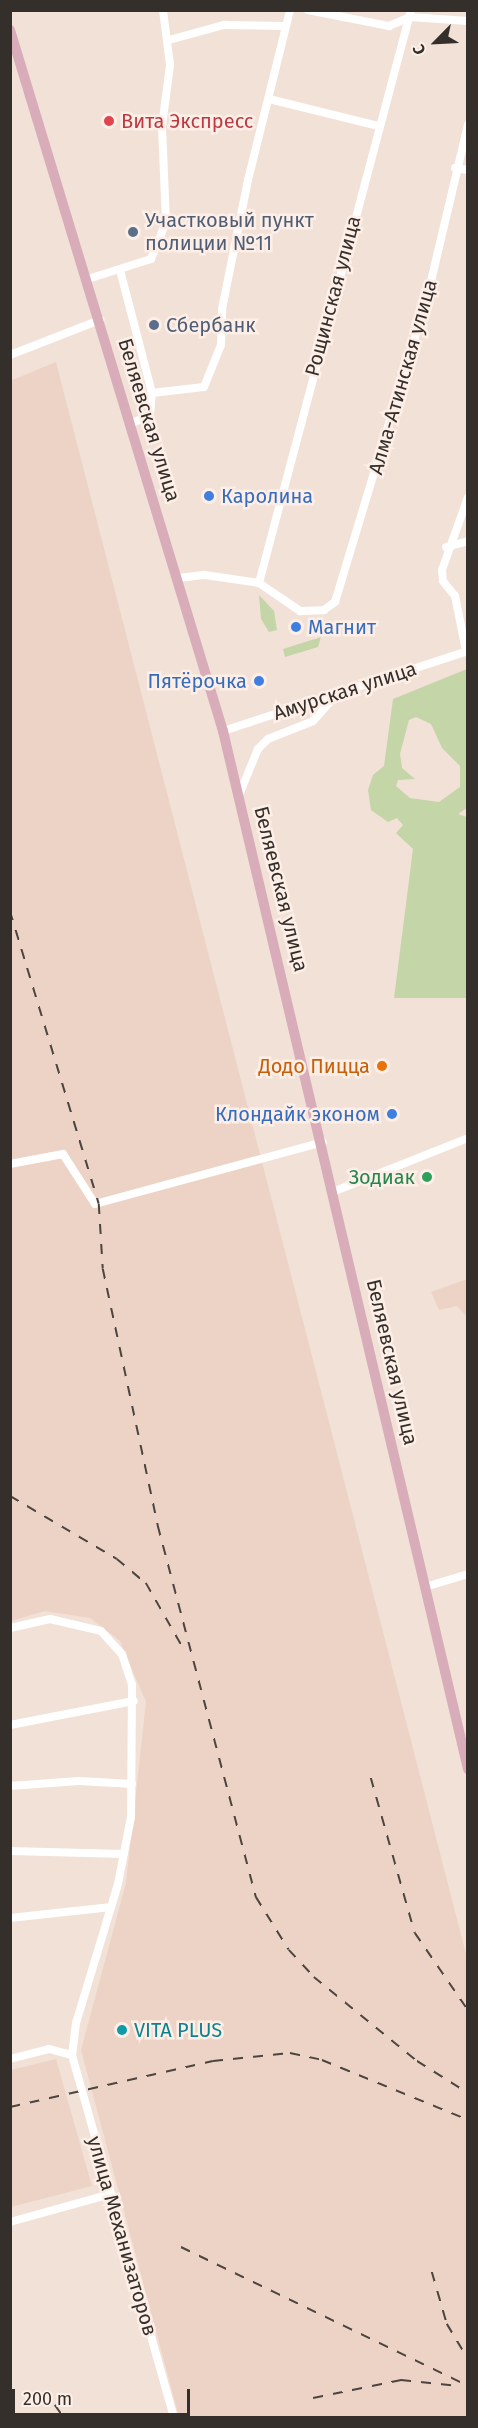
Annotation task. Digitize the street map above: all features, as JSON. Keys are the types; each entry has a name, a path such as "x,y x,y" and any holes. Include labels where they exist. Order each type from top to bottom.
{"main road":[{"name":"Беляевская улица","path":"10,30 13,49 88,279 223,731 335,1191 425,1587 464,1732 468,1769"}],"street":[{"path":"88,279 151,259 166,222 162,126 169,40 163,10"},
{"path":"152,393 204,387 221,345 222,309 283,26 290,10"},
{"path":"308,10 389,26 411,14 468,21"},
{"name":"Рощинская улица","path":"259,583 378,126 411,14"},
{"path":"169,40 224,25 283,26"},
{"path":"269,99 378,126"},
{"name":"Алма-Атинская улица","path":"259,583 289,605 313,612 324,610 341,591 427,298 455,168 468,125"},
{"path":"455,168 468,170"},
{"path":"120,270 152,393 150,415 130,424"},
{"path":"10,355 100,320"},
{"path":"467,651 455,596 443,582 442,557 465,515 468,497"},
{"path":"446,548 468,541"},
{"path":"179,578 205,574 259,583"},
{"name":"Амурская улица","path":"223,731 467,651"},
{"path":"239,795 258,749 268,739 313,721 339,692"},
{"path":"335,1191 468,1138"},
{"path":"10,1164 63,1154 95,1204 323,1142"},
{"path":"425,1587 468,1574"},
{"path":"10,1628 50,1619 88,1625 112,1641 129,1668 134,1701 132,1784 124,1854 111,1907 78,2013 72,2055 49,2049 10,2059"},
{"path":"10,1725 134,1701"},
{"path":"10,1786 79,1781 132,1784"},
{"path":"10,1851 124,1854"},
{"path":"10,1918 111,1907"},
{"name":"улица Механизаторов","path":"72,2055 174,2418"},
{"path":"10,2222 111,2194"}],"shaded area":[{"path":"56,362 467,1958 467,2417 179,2417 81,2050 126,1883 146,1702 120,1641 90,1618 45,1611 11,1621 10,381"},
{"path":"467,1279 467,1317 457,1306 439,1310 431,1292"},
{"path":"56,2059 92,2186 11,2207 11,2070"}],"green space":[{"path":"259,595 274,611 277,630 269,632 261,619"},
{"path":"321,637 318,647 285,657 283,649"},
{"path":"467,669 467,808 458,814 467,817 467,998 394,998 413,849 396,833 403,825 397,818 388,822 371,810 368,790 373,775 384,766 393,699","holes":["416,717 431,724 442,748 460,766 460,787 439,802 410,798 396,786 398,780 415,779 402,768 400,754 409,720"]}],"railway":[{"path":"10,911 99,1204 103,1269 158,1526 256,1897 289,1950 314,1977 417,2061 468,2093"},
{"path":"10,1496 117,1559 146,1583 182,1646"},
{"path":"371,1778 415,1933 468,2010"},
{"path":"10,2107 213,2061 290,2053 322,2060 468,2120"},
{"path":"181,2247 468,2386"},
{"path":"432,2272 447,2324 468,2359"},
{"path":"313,2398 401,2380 459,2386"},
{"path":"55,2405 64,2418"}],"place":[{"name":"Вита Экспресс","path":"109,121"},
{"name":"Участковый пункт полиции №11","path":"133,232"},
{"name":"Сбербанк","path":"154,325"},
{"name":"Каролина","path":"209,496"},
{"name":"Магнит","path":"296,627"},
{"name":"Пятёрочка","path":"259,681"},
{"name":"Додо Пицца","path":"382,1066"},
{"name":"Клондайк эконом","path":"392,1114"},
{"name":"Зодиак","path":"427,1177"},
{"name":"VITA PLUS","path":"122,2030"}]}
